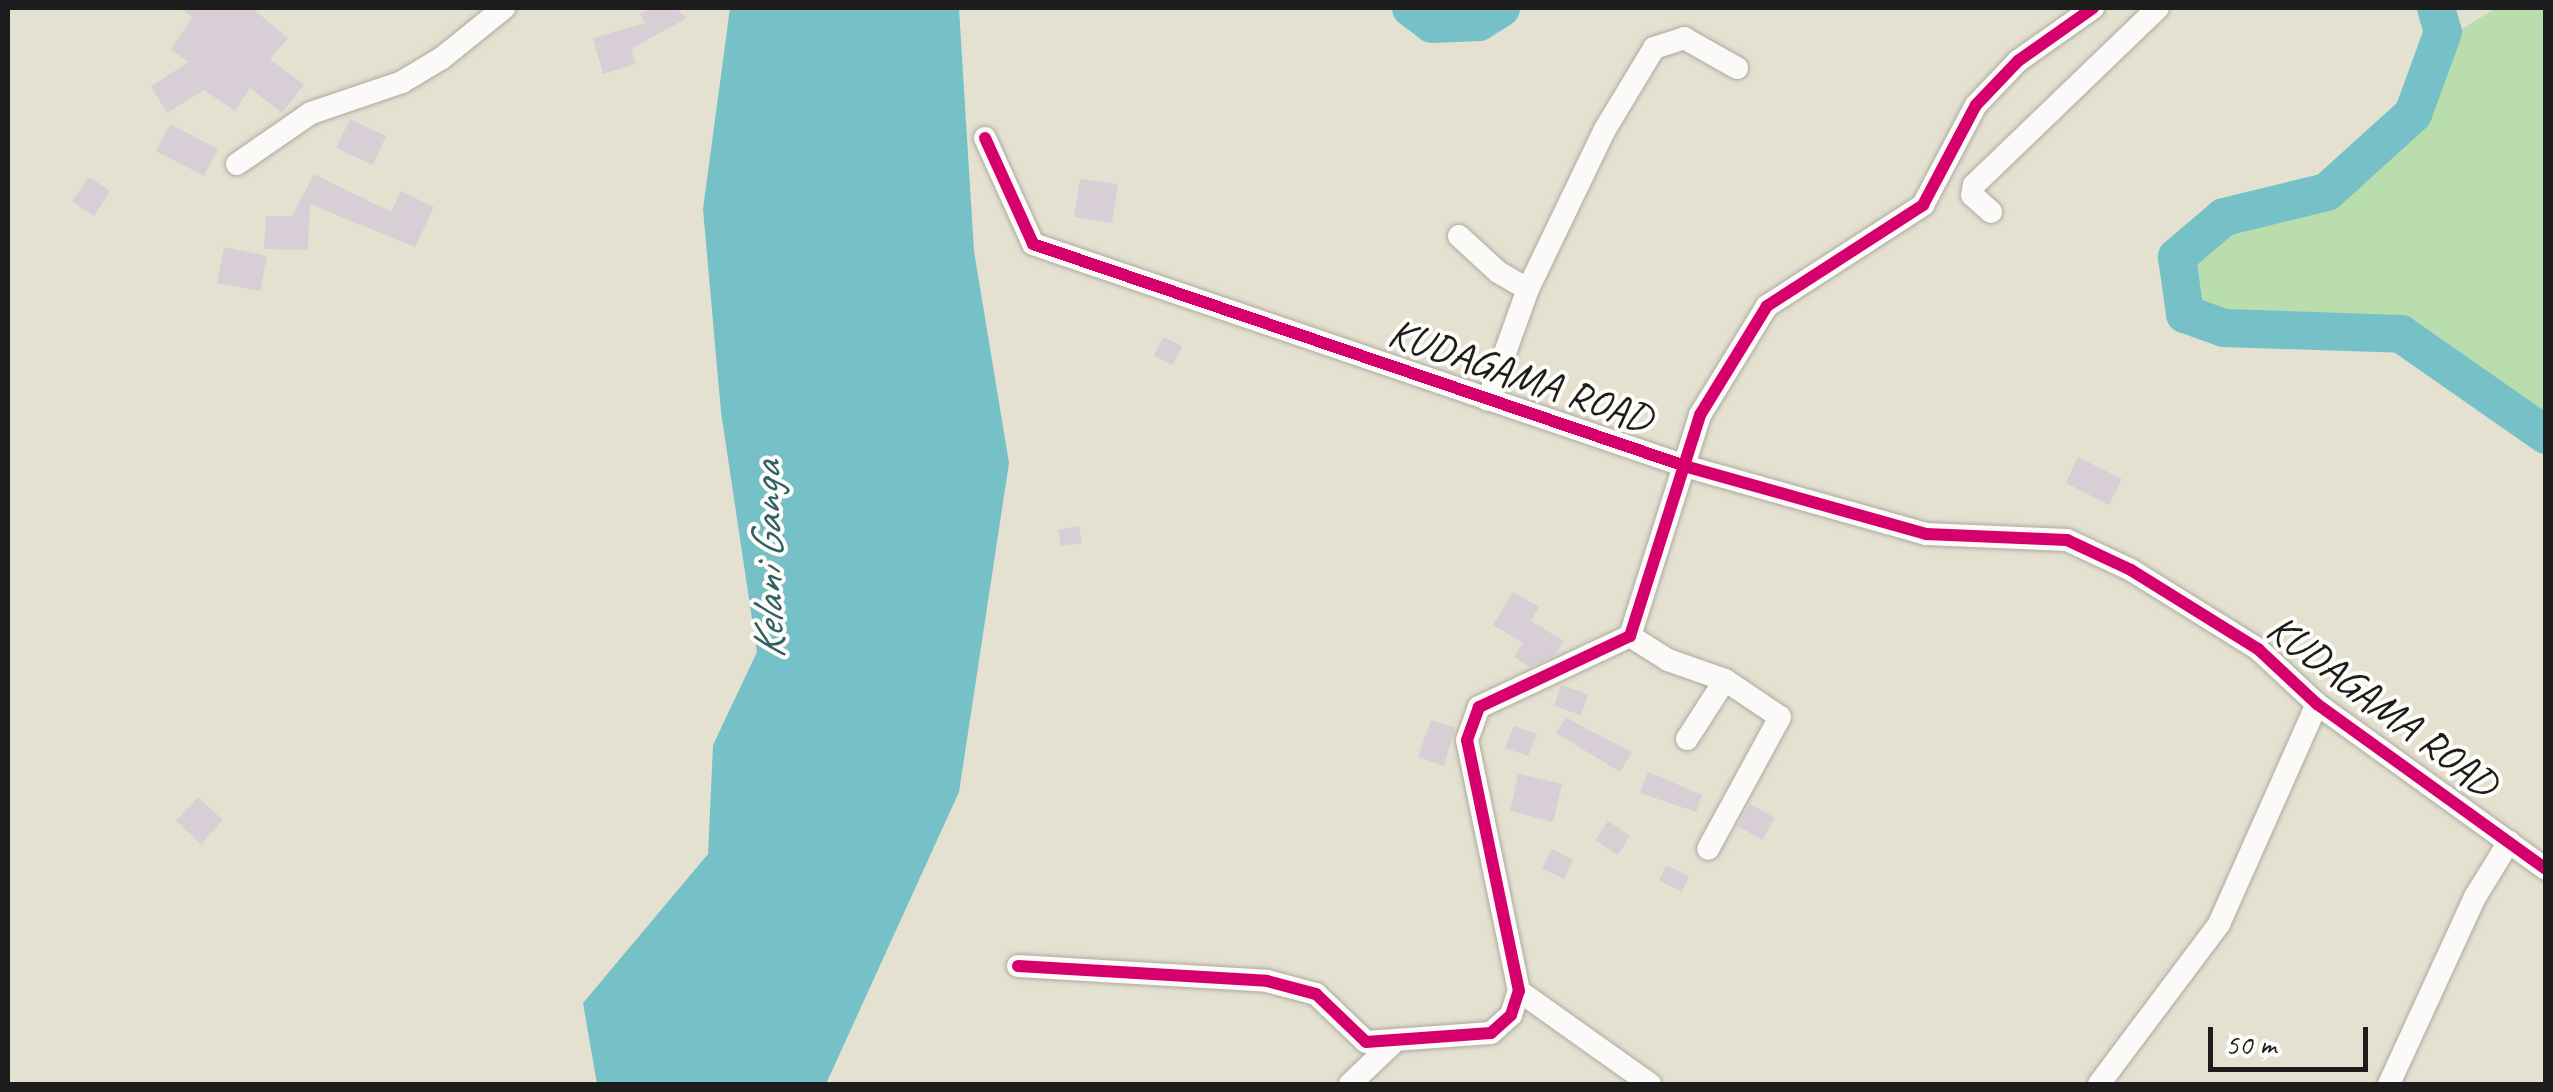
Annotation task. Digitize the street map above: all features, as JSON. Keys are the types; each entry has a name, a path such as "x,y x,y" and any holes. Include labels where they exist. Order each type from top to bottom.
{"street":[{"path":"237,164 311,113 402,82 442,58 504,8"},
{"path":"1018,966 1267,981 1316,994 1366,1042 1392,1045 1490,1033 1510,1015 1519,991 1470,725 1479,706 1630,636 1688,467 1700,415 1768,306 1924,206 1976,105 2018,61 2093,8"},
{"path":"1991,212 1972,195 1974,185 2158,8"},
{"path":"1488,400 1528,290 1604,130 1654,48 1684,38 1736,68"},
{"name":"KUDAGAMA ROAD","path":"985,138 1033,244 1688,467 1926,534 2067,540 2132,570 2258,650 2317,704 2546,869"},
{"path":"1459,236 1498,272 1528,290"},
{"path":"1630,636 1668,660 1724,680 1780,717 1708,849"},
{"path":"1687,739 1724,680"},
{"path":"2099,1084 2218,924 2317,704"},
{"path":"2388,1084 2475,897 2509,842"},
{"path":"1519,991 1650,1084"},
{"path":"1350,1084 1392,1045"}],"green space":[{"path":"2496,8 2545,8 2545,422 2405,322 2226,315 2196,304 2190,262 2229,229 2333,203 2424,121 2457,32"}],"water":[{"name":"Kelani Ganga","path":"730,8 959,8 974,251 1009,463 959,792 826,1084 597,1084 583,1003 708,854 713,745 757,652 721,412 703,209"}],"building":[{"path":"181,8 252,8 288,38 270,59 304,85 282,113 250,88 235,111 204,90 167,113 151,86 189,62 171,50 192,17"},
{"path":"652,8 675,8 687,18 631,49 636,64 603,74 593,38 645,23 640,14"},
{"path":"350,119 386,136 373,165 336,148"},
{"path":"170,124 218,149 204,176 156,151"},
{"path":"314,174 391,212 401,191 434,207 415,247 310,204 308,250 264,249 266,216 292,216"},
{"path":"89,177 110,191 94,216 72,201"},
{"path":"1080,179 1118,184 1112,223 1074,217"},
{"path":"224,247 267,256 260,291 217,283"},
{"path":"1163,337 1182,346 1173,365 1154,356"},
{"path":"2078,457 2122,479 2109,505 2066,483"},
{"path":"1079,526 1082,543 1061,546 1058,530"},
{"path":"1513,592 1539,607 1531,621 1564,641 1555,655 1530,667 1514,657 1523,643 1493,625"},
{"path":"1561,685 1588,694 1581,715 1554,706"},
{"path":"1566,718 1632,752 1620,772 1556,733"},
{"path":"1431,720 1455,728 1444,766 1418,757"},
{"path":"1514,726 1537,734 1528,756 1505,748"},
{"path":"1648,772 1702,795 1696,812 1640,793"},
{"path":"1518,774 1562,784 1553,822 1510,811"},
{"path":"198,797 223,820 201,844 176,821"},
{"path":"1750,804 1775,818 1762,840 1738,826"},
{"path":"1608,821 1630,836 1618,855 1595,840"},
{"path":"1552,849 1573,860 1564,879 1542,868"},
{"path":"1666,865 1689,876 1682,892 1659,881"}],"waterway":[{"path":"1411,8 1432,24 1479,22 1501,8"},
{"path":"2436,8 2443,32 2413,114 2327,192 2224,217 2177,257 2185,314 2224,328 2401,334 2546,435"}],"cycle path":[{"path":"1018,966 1267,981 1316,994 1366,1042 1491,1033 1511,1015 1519,991 1467,740 1479,707 1630,636 1700,415 1767,306 1923,205 1976,105 2018,61 2093,8"},
{"path":"985,138 1033,244 1688,467 1926,534 2067,540 2131,570 2258,649 2317,704 2546,869"}]}
